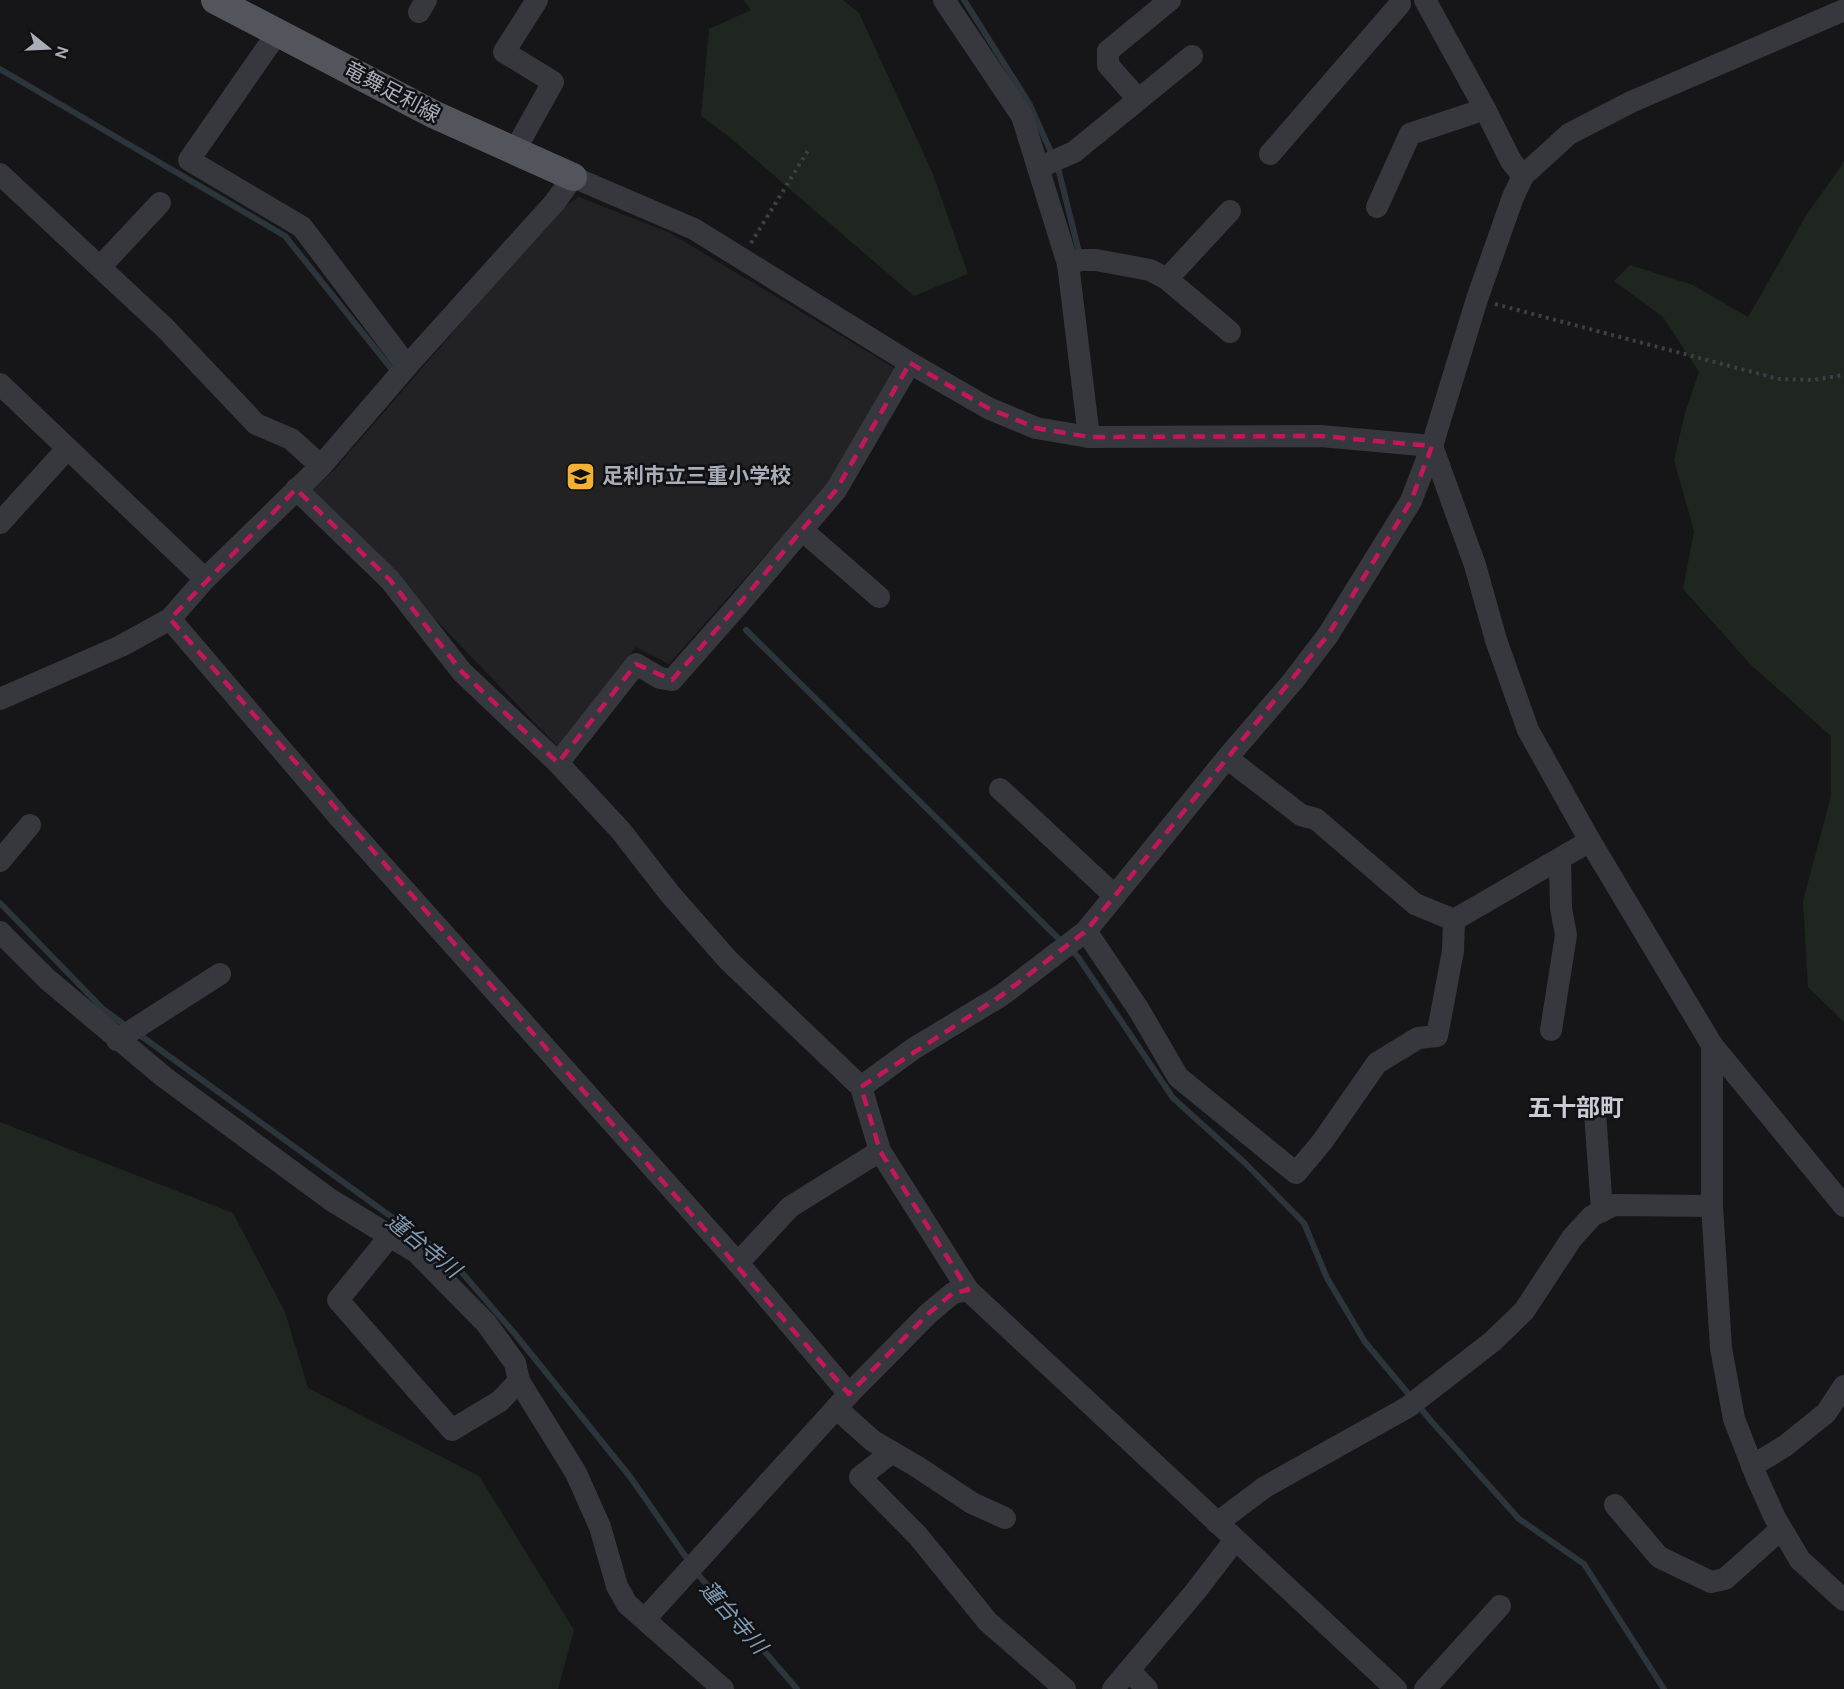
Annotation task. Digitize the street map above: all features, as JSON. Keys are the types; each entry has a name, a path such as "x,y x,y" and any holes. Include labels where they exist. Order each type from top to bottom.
{"main road":[{"name":"竜舞足利線","path":"215,0 435,115 573,177"}],"street":[{"path":"514,152 553,82 504,52 537,0"},
{"path":"944,0 1022,116 1068,264 1089,437"},
{"path":"1138,99 1108,65 1108,51 1170,0"},
{"path":"1270,154 1396,2 1427,4 1511,160 1523,176"},
{"path":"861,1087 912,1049 1002,995 1086,931 1293,681 1328,635 1411,501 1432,446 1477,299 1513,197 1523,176 1569,134 1631,102 1844,10"},
{"path":"278,32 189,160 302,227 408,366"},
{"path":"1038,168 1074,152 1192,56"},
{"path":"1377,207 1410,134 1485,109"},
{"path":"0,174 165,328 256,424 291,439 321,466"},
{"path":"0,699 121,646 170,619 205,579 321,466 555,202 573,177 694,229 910,363 988,408 1036,428 1089,437 1321,436 1432,446"},
{"path":"100,267 160,203"},
{"path":"1167,279 1230,210"},
{"path":"1068,264 1081,260 1096,260 1150,270 1167,279 1230,332"},
{"path":"558,764 636,664 660,678 672,680 836,490 910,363"},
{"path":"0,384 205,579"},
{"path":"1432,446 1475,565 1496,640 1528,730 1590,841 1712,1045 1844,1206"},
{"path":"0,523 67,449"},
{"path":"296,489 390,580 462,672 558,764 621,831 669,894 728,960 861,1087 880,1150 968,1290 1396,1689"},
{"path":"802,530 879,597"},
{"path":"170,619 440,931 738,1263 873,1441 972,1503 1005,1518"},
{"path":"1227,758 1301,815 1316,819 1415,904 1454,920"},
{"path":"1000,789 1115,896"},
{"path":"0,861 30,825"},
{"path":"1454,920 1590,841"},
{"path":"1551,1030 1566,935 1561,908 1560,858"},
{"path":"1086,931 1139,1010 1178,1077 1296,1173 1322,1142 1377,1063 1418,1038 1437,1036 1453,951 1454,920"},
{"path":"0,933 47,979 117,1040 255,1146 331,1200 416,1252 486,1323 515,1363 519,1381 576,1473 600,1527 617,1586 627,1604 723,1689"},
{"path":"117,1040 220,974"},
{"path":"1712,1045 1712,1206 1719,1283 1721,1348 1734,1419 1752,1466 1781,1529 1800,1560 1844,1600"},
{"path":"1595,1112 1602,1211"},
{"path":"738,1263 790,1207 880,1150"},
{"path":"1217,1523 1264,1487 1408,1407 1493,1341 1524,1311 1572,1238 1592,1216 1614,1205 1712,1206"},
{"path":"390,1236 338,1300 452,1430 500,1401 519,1381"},
{"path":"645,1619 842,1401 929,1313 952,1293 968,1290"},
{"path":"1752,1466 1785,1446 1826,1413 1844,1386"},
{"path":"892,1452 860,1477 918,1536 988,1622 1065,1689"},
{"path":"1615,1505 1659,1557 1711,1582 1725,1579 1781,1529"},
{"path":"1113,1689 1195,1592 1235,1540"},
{"path":"1425,1689 1500,1606"},
{"path":"1130,1670 1147,1689"}],"path":[{"path":"742,258 809,149"},
{"path":"1493,303 1779,379 1813,380 1844,375"}],"highlighted area":[{"path":"910,363 988,408 1036,428 1089,437 1321,436 1432,446 1411,501 1328,635 1086,931 1002,995 861,1087 880,1151 968,1290 953,1293 929,1313 849,1394 170,619 296,489 390,580 462,672 558,763 636,664 672,680 739,604 836,490"}],"shaded area":[{"path":"743,0 843,0 859,13 933,174 968,274 914,296 727,135 701,116 709,29 751,10"},
{"path":"1844,162 1844,1022 1808,987 1803,901 1831,796 1831,736 1752,666 1683,589 1694,531 1674,460 1685,413 1699,372 1663,317 1614,281 1630,265 1693,285 1748,317 1807,214"},
{"name":"足利市立三重小学校","path":"579,197 670,233 896,369 831,481 669,664 636,647 560,749 311,490 333,471 559,210"},
{"path":"0,1122 233,1213 285,1312 308,1388 479,1476 574,1630 558,1689 0,1689"}],"waterway":[{"path":"964,0 1029,103 1058,168 1078,248"},
{"path":"0,69 285,236 390,367"},
{"path":"746,630 1062,942"},
{"name":"蓮台寺川","path":"0,903 103,1009 129,1028"},
{"path":"1070,949 1078,957 1173,1098 1246,1164 1304,1223 1327,1278 1365,1342 1432,1422 1519,1519 1584,1564 1664,1689"},
{"name":"蓮台寺川","path":"137,1033 451,1260 515,1334 631,1478 690,1563"},
{"name":"蓮台寺川","path":"695,1571 797,1689"}],"place":[{"name":"足利市立三重小学校","path":"581,476"}],"district":[{"name":"五十部町","path":"1576,1108"}]}
